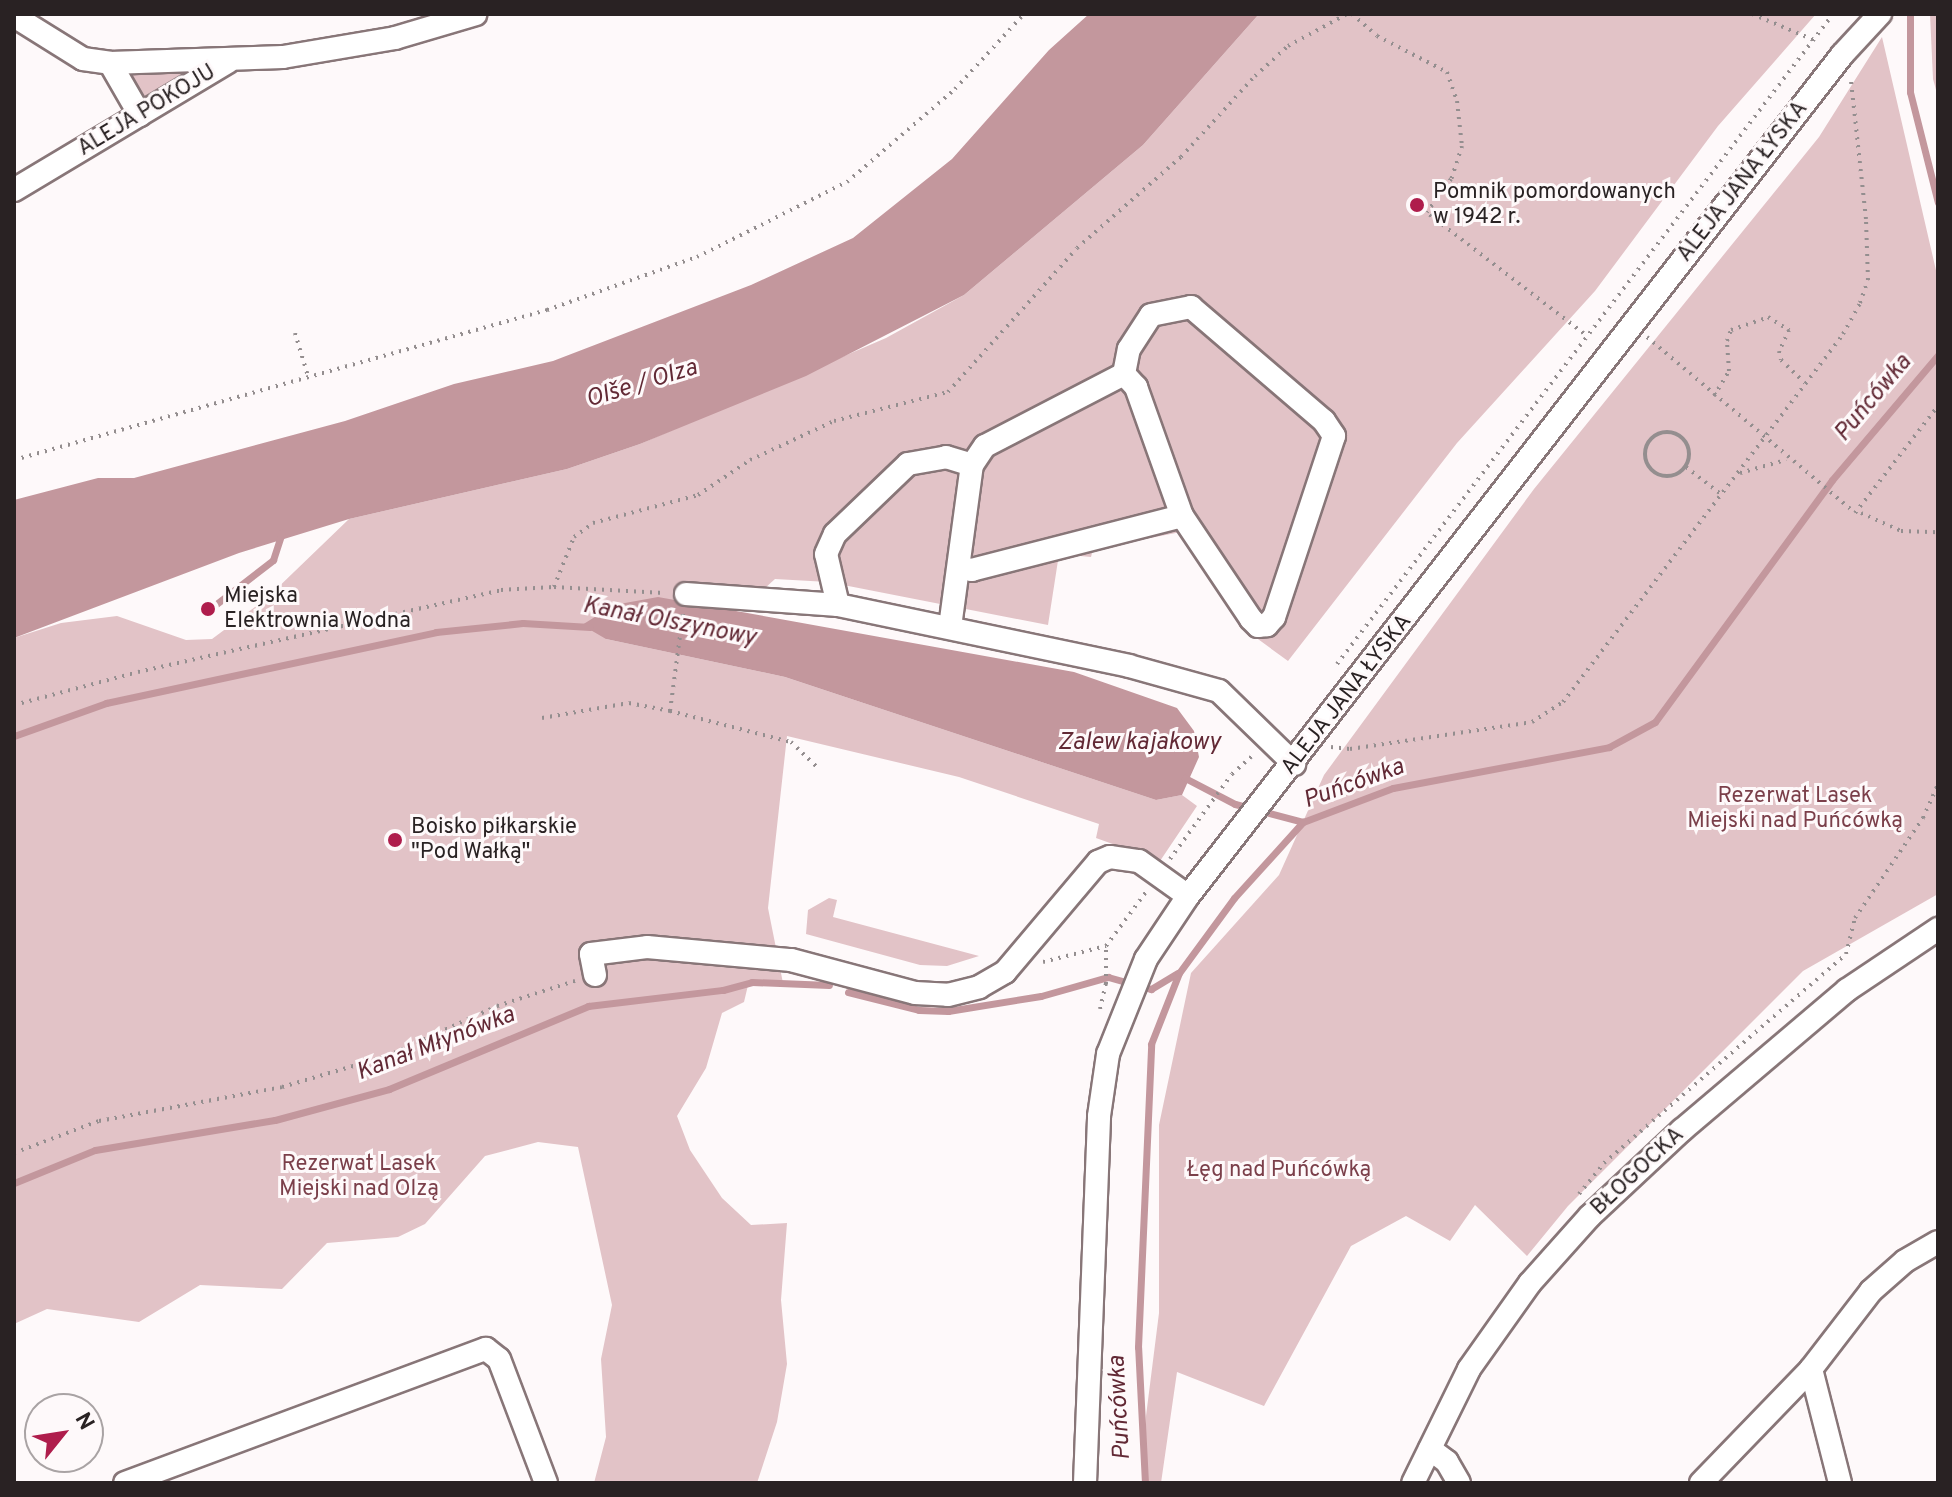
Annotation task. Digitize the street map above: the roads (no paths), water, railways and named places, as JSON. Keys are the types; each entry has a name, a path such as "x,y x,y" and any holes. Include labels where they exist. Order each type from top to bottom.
{"street":[{"name":"ALEJA POKOJU","path":"14,190 229,62 395,38 476,14"},
{"name":"ALEJA JANA ŁYSKA","path":"1085,1483 1099,1116 1108,1054 1128,996 1146,959 1188,896 1313,740 1842,55 1880,14"},
{"path":"14,16 83,59 110,63 229,62"},
{"path":"110,63 140,115"},
{"path":"1169,307 1191,307 1324,421 1334,436 1274,617 1267,625 1258,626 1251,619 1182,516 1136,387 1124,374 1129,349 1151,315 1169,307"},
{"path":"950,627 972,465 985,446 1124,374"},
{"path":"838,605 826,554 835,534 908,464 946,457 972,465"},
{"path":"959,568 972,570 1182,516"},
{"path":"685,602 838,605 1129,666 1219,691 1294,764"},
{"path":"595,975 591,954 647,947 791,960 937,994 979,987 1005,972 1098,862 1110,857 1139,861 1188,896"},
{"name":"BŁOGOCKA","path":"1413,1483 1469,1369 1530,1283 1590,1216 1847,990 1938,929"},
{"path":"1701,1483 1811,1369 1871,1291 1905,1261 1938,1242"},
{"path":"125,1483 486,1349 499,1359 546,1483"},
{"path":"1811,1369 1840,1483"},
{"path":"1430,1449 1447,1462 1459,1483"}],"water":[{"name":"Olše / Olza","path":"1089,14 1259,14 1143,145 964,295 806,376 640,444 567,469 349,519 239,553 14,638 14,500 98,478 134,478 345,421 454,384 553,361 751,285 853,238 952,159 1049,50"},
{"name":"Zalew kajakowy","path":"658,597 1074,672 1177,708 1194,731 1199,757 1182,795 1156,800 785,677 606,639 582,625 614,605"}],"waterway":[{"name":"Puńcówka","path":"1910,14 1910,92 1938,203"},
{"name":"Puńcówka","path":"1145,1483 1138,1347 1151,1044 1179,973 1234,898 1303,822 1393,788 1609,747 1655,722 1832,480 1938,355"},
{"path":"206,612 273,560 282,532"},
{"name":"Kanał Olszynowy","path":"14,736 106,703 436,632 523,623 590,627"},
{"name":"Kanał Olszynowy","path":"1185,778 1235,804 1303,822"},
{"name":"Kanał Młynówka","path":"848,992 919,1010 948,1011 1041,996 1108,977 1151,989 1178,973"},
{"name":"Kanał Młynówka","path":"14,1183 95,1150 275,1120 389,1089 588,1006 723,990 752,982 829,985"}],"place":[{"name":"Pomnik pomordowanych w 1942 r.","path":"1417,205"},
{"name":"Miejska Elektrownia Wodna","path":"208,609"},
{"name":"Boisko piłkarskie \"Pod Wałką\"","path":"395,840"}],"park label":[{"name":"Rezerwat Lasek Miejski nad Puńcówką","path":"1795,808"},
{"name":"Łęg nad Puńcówką","path":"1279,1171"},
{"name":"Rezerwat Lasek Miejski nad Olzą","path":"359,1176"}]}
